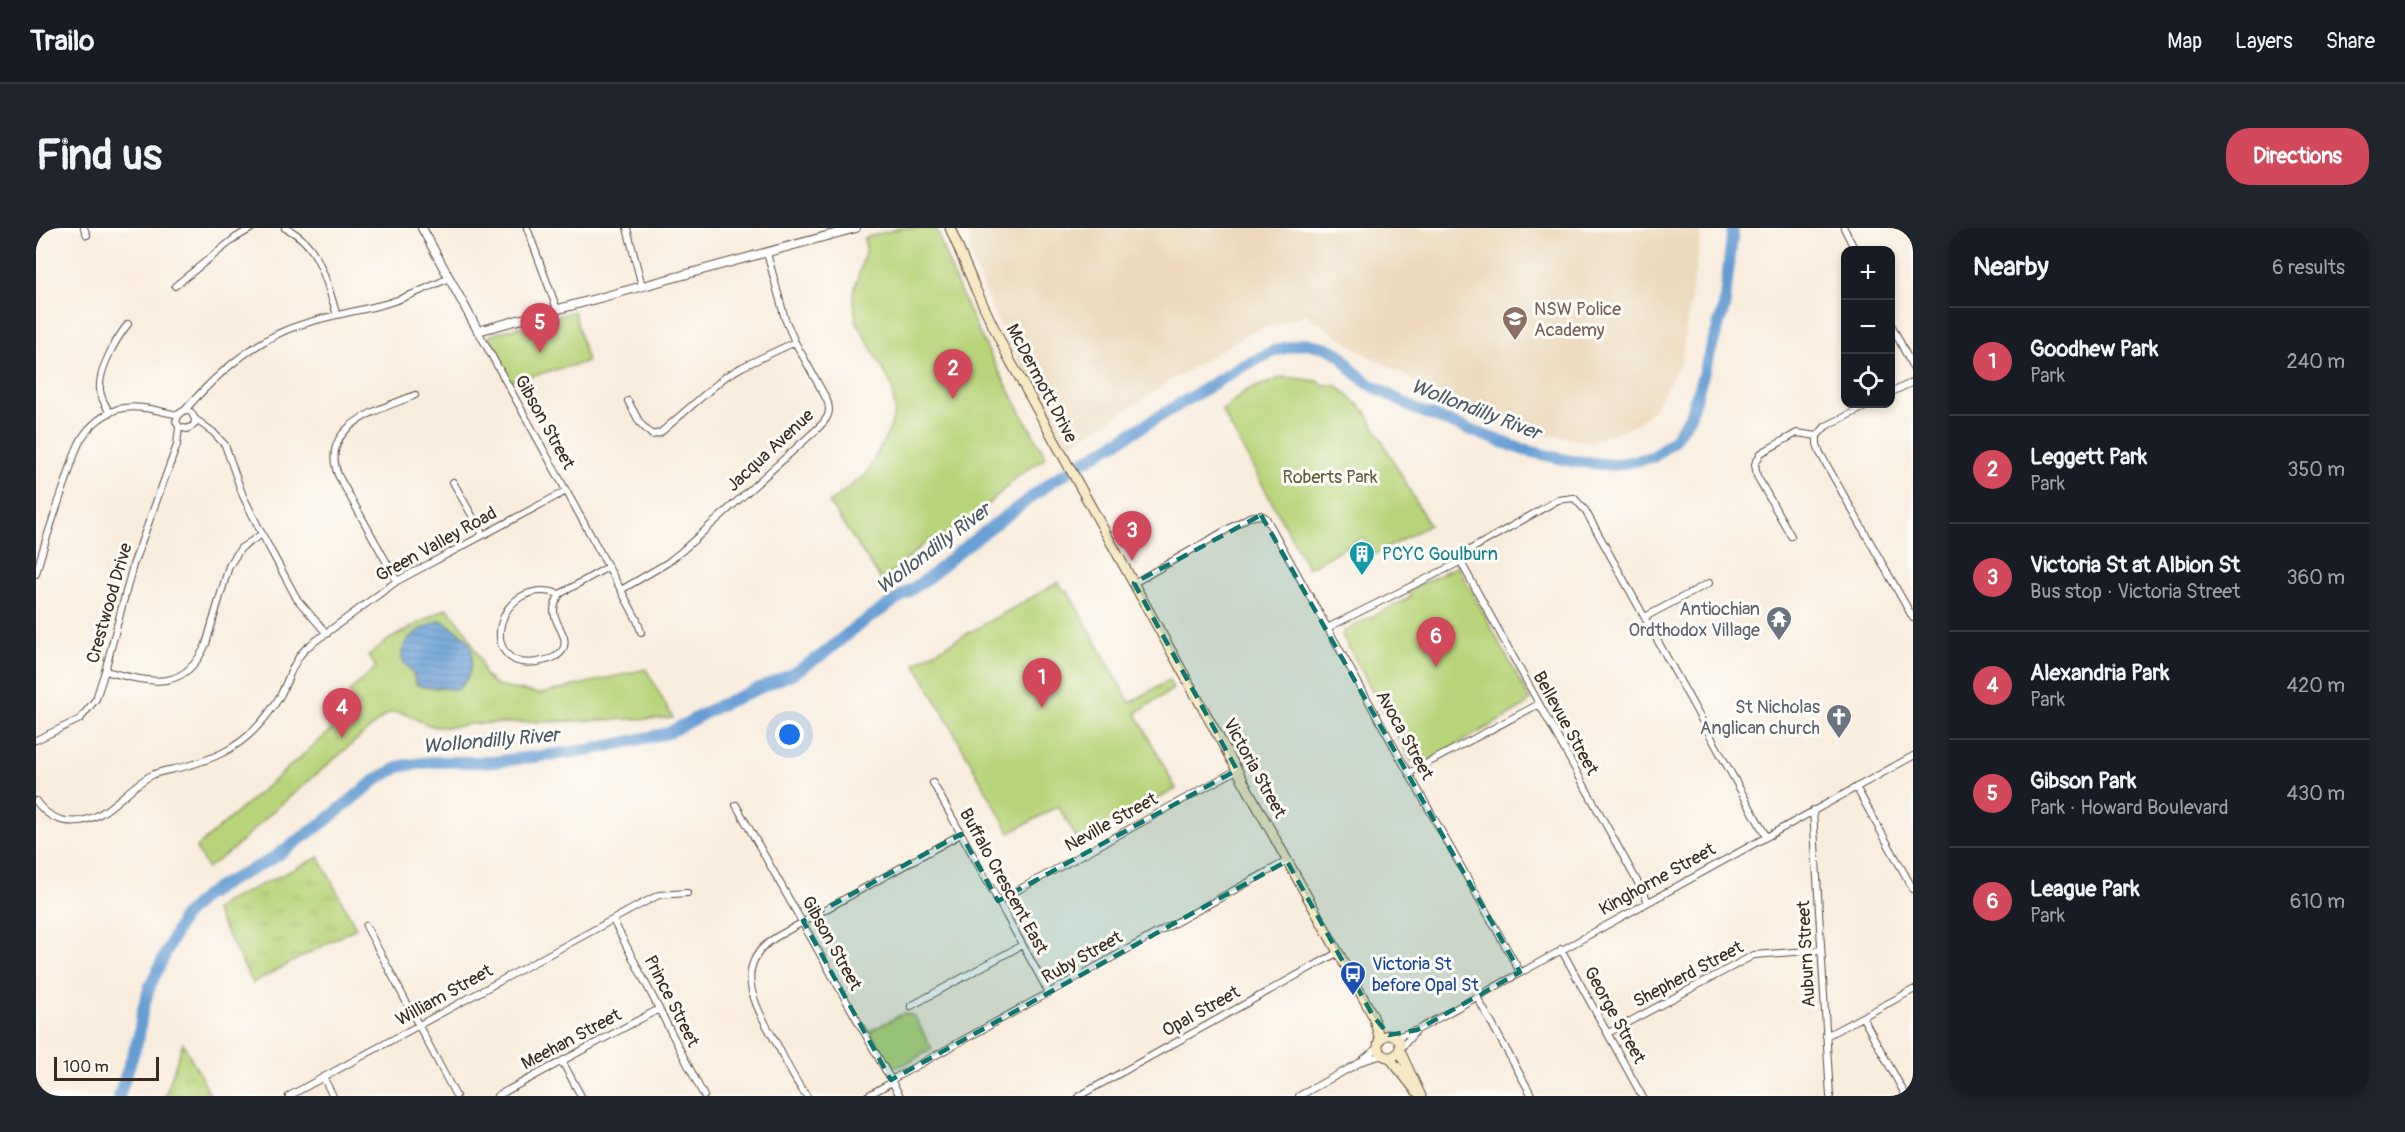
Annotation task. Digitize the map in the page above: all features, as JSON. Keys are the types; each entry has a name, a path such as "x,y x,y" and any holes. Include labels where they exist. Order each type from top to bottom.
{"main road":[{"name":"McDermott Drive","path":"950,228 975,290 1007,355 1107,536"},
{"name":"McDermott Drive","path":"956,228 957,241"},
{"name":"Victoria Street","path":"1107,536 1373,1016 1383,1050 1420,1095"},
{"name":"Victoria Street","path":"1373,1016 1393,1036 1420,1095"},
{"path":"1393,1036 1383,1050 1395,1055 1400,1049"}],"street":[{"path":"175,286 235,238 252,228"},
{"path":"285,228 305,240 316,254 337,315"},
{"name":"Gibson Street","path":"422,228 621,590 641,632"},
{"path":"527,228 557,309"},
{"path":"627,228 642,286"},
{"path":"478,331 767,252 822,232 856,228"},
{"path":"1844,228 1853,246"},
{"name":"Jacqua Avenue","path":"621,590 667,563 682,551 824,422 829,414 830,406 785,319 767,252"},
{"path":"182,424 185,410 201,392 260,344 285,331 399,300 449,278"},
{"path":"110,412 100,392 100,380 113,347 128,324"},
{"path":"1895,332 1913,368"},
{"path":"628,401 646,430 652,435 660,433 725,377 795,342"},
{"path":"1895,391 1913,382"},
{"path":"194,416 201,392"},
{"path":"397,581 338,475 334,466 334,453 337,441 345,429 355,421 415,395"},
{"path":"36,574 82,437 92,425 110,412 143,407 161,412 182,424 207,429 225,445 243,496 262,534 297,598 327,634"},
{"path":"1863,408 1826,426 1817,436 1817,444 1913,618"},
{"path":"185,410 207,429"},
{"name":"Crestwood Drive","path":"36,740 68,726 88,710 96,699 133,565 177,445 182,424 194,416"},
{"path":"1791,536 1757,476 1755,464 1761,453 1797,433 1817,436"},
{"path":"453,482 483,535"},
{"name":"Green Valley Road","path":"36,801 50,815 61,820 76,823 89,820 102,814 153,774 197,763 228,750 263,721 280,696 297,657 306,648 397,581 566,490"},
{"path":"1327,628 1462,559 1473,547 1558,500 1567,497 1574,498 1585,510 1766,836"},
{"name":"Avoca Street","path":"1134,583 1249,517 1261,515 1270,524 1520,972"},
{"path":"105,671 155,682 167,681 188,671 201,655 206,644 229,566 241,548 262,534"},
{"name":"Bellevue Street","path":"1462,559 1466,574 1648,901"},
{"path":"560,594 542,590 531,592 515,600 508,608 500,632 502,648 511,658 530,663 553,658 561,652 565,640 554,610 560,594 608,567"},
{"path":"1644,617 1709,583"},
{"path":"1409,773 1539,704"},
{"name":"Kinghorne Street","path":"1393,1036 1417,1030 1913,756"},
{"name":"Neville Street","path":"998,901 1238,770"},
{"name":"Buffalo Crescent East","path":"933,783 1048,993"},
{"path":"1856,787 1913,889"},
{"name":"Gibson Street","path":"736,805 900,1096"},
{"name":"Auburn Street","path":"1813,810 1830,1096"},
{"path":"807,1096 756,1008 751,995 751,968 761,949 771,940 803,921 961,834"},
{"name":"Ruby Street","path":"867,1096 1287,861"},
{"name":"William Street","path":"289,1096 659,895 687,893"},
{"name":"Prince Street","path":"613,920 704,1096"},
{"path":"366,926 456,1096"},
{"path":"911,1006 1022,945"},
{"name":"George Street","path":"1561,949 1642,1096"},
{"name":"Shepherd Street","path":"1608,1034 1754,955 1821,950"},
{"name":"Opal Street","path":"1079,1096 1337,953"},
{"path":"1826,1036 1913,990"},
{"path":"1477,997 1532,1096"},
{"name":"Meehan Street","path":"497,1096 659,1009"},
{"path":"1863,1018 1906,1096"},
{"name":"Kinghorne Street","path":"1400,1049 1417,1030"},
{"path":"1299,1096 1383,1050"},
{"path":"562,1061 581,1096"},
{"path":"323,1077 333,1096"}],"highlighted area":[{"path":"1261,515 1520,972 1417,1030 1389,1035 1373,1016 1287,861 891,1080 803,921 961,834 998,901 1237,770 1134,583"}],"shaded area":[{"name":"NSW Police Academy","path":"969,228 1702,228 1681,362 1655,407 1637,424 1592,442 1535,433 1504,424 1448,399 1360,351 1306,314 1249,333 1067,448 996,318 971,257"}],"green space":[{"path":"900,228 936,228 971,317 1046,457 1021,474 959,530 925,543 882,581 829,503 866,474 889,431 895,412 892,386 856,320 853,294 866,249 864,238"},
{"path":"574,311 587,362 510,381 490,344 490,335"},
{"name":"Roberts Park","path":"1283,377 1336,385 1366,412 1429,525 1374,555 1363,537 1308,568 1222,411 1245,391"},
{"path":"1458,566 1530,700 1524,707 1422,764 1415,764 1410,760 1342,635 1344,631 1411,597 1408,590"},
{"path":"1059,582 1064,591 1067,590 1130,703 1169,680 1173,689 1136,713 1176,789 1079,842 1058,806 1010,833 915,663"},
{"path":"447,608 466,631 481,661 484,674 496,686 540,694 646,669 673,718 469,724 443,727 432,726 403,714 387,714 271,813 232,850 207,868 196,848 359,706 349,692 376,667 368,656 388,640"},
{"path":"319,857 356,928 253,983 215,911 223,903"},
{"path":"904,1013 914,1016 932,1049 907,1063 894,1066 884,1056 870,1031"},
{"path":"183,1043 211,1096 165,1096"}],"water":[{"path":"441,620 465,637 471,649 470,672 458,689 422,687 416,684 413,673 402,660 404,645 408,639 420,630"}],"waterway":[{"name":"Wollondilly River","path":"119,1096 139,1036 142,1012 150,986 183,917 206,895 272,859 324,822 378,778 402,766 432,762 493,762 589,750 668,733 718,706 792,674 928,578 966,546 1054,480 1241,367 1274,351 1305,343 1328,348 1341,355 1353,371 1371,385 1417,410 1524,450 1571,461 1615,465 1653,457 1672,442 1690,416 1724,308 1733,228"}],"place":[{"name":"NSW Police Academy","path":"1515,342"},
{"name":"Gibson Park","path":"540,353"},
{"name":"Leggett Park","path":"953,399"},
{"name":"Victoria St at Albion St","path":"1132,561"},
{"name":"PCYC Goulburn","path":"1362,577"},
{"name":"Antiochian Ordthodox Village","path":"1779,642"},
{"name":"League Park","path":"1436,667"},
{"name":"Goodhew Park","path":"1042,708"},
{"name":"Alexandria Park","path":"342,738"},
{"name":"St Nicholas Anglican church","path":"1839,740"},
{"name":"Victoria St before Opal St","path":"1353,997"}]}
